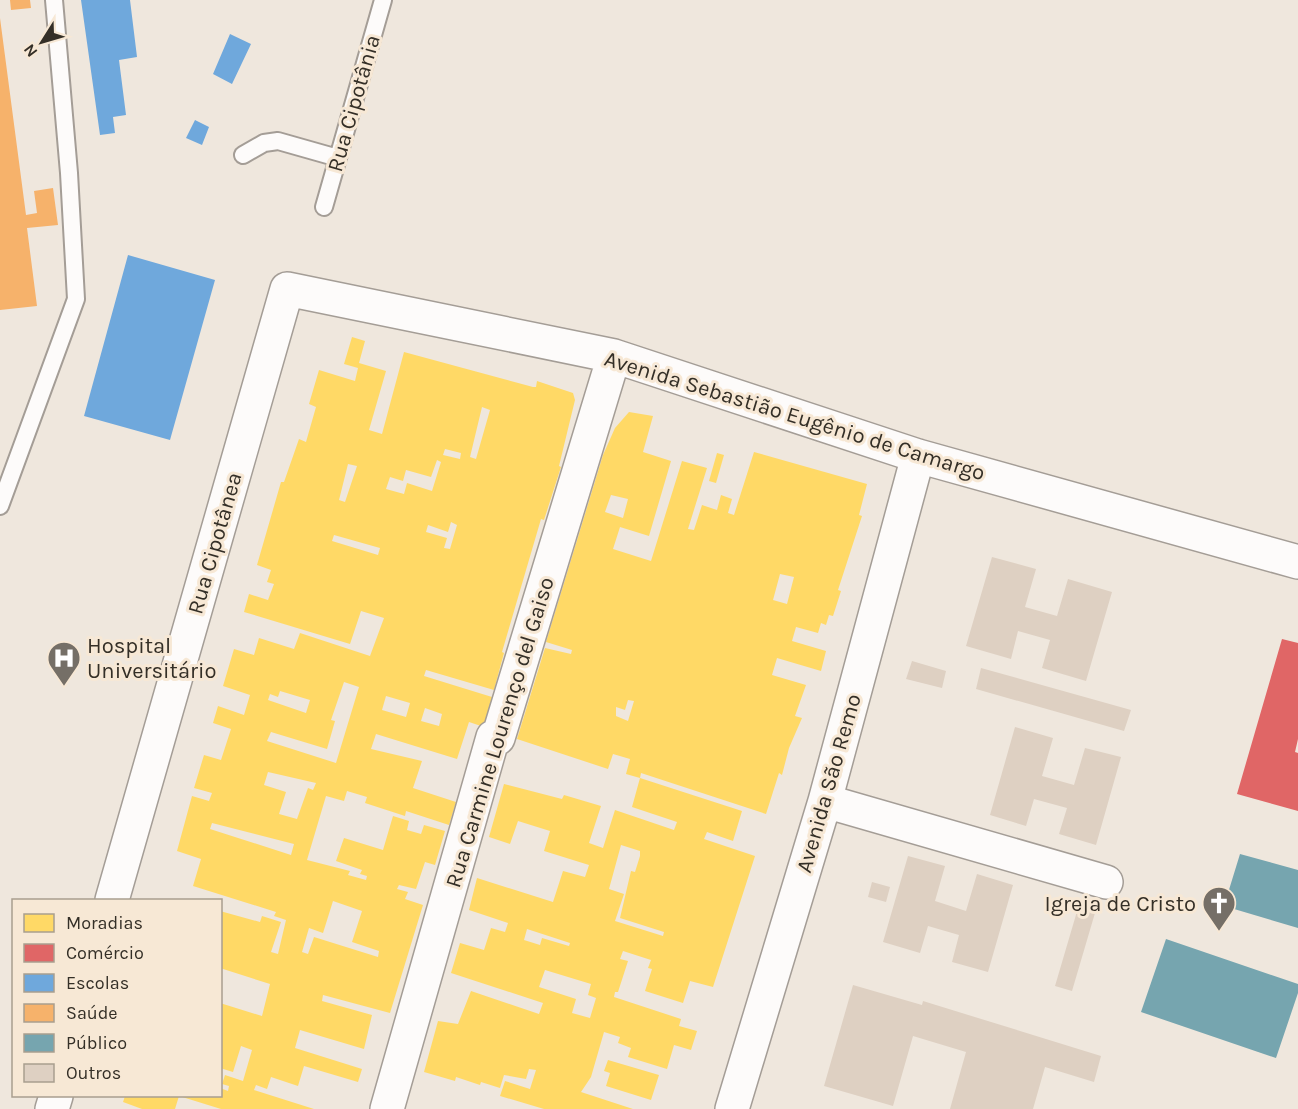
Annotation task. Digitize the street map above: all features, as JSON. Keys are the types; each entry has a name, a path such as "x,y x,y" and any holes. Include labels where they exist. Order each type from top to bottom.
{"street":[{"name":"Avenida Sebastião Eugênio de Camargo","path":"287,289 614,356 918,456 1298,562"},
{"name":"Rua Cipotânea","path":"112,899 287,289"},
{"name":"Rua Carmine Lourenço del Gaiso","path":"387,1109 493,737 498,738 614,356"},
{"name":"Avenida São Remo","path":"732,1109 825,801 918,456"},
{"path":"825,801 1106,882"}],"lane":[{"path":"0,506 76,299 69,173 54,0"},
{"name":"Rua Cipotânia","path":"324,207 383,0"},
{"path":"243,155 264,143 278,141 338,158"}],"building: Moradias":[{"path":"352,337 365,341 359,363 386,371 369,430 382,434 404,352 533,387 536,387 537,381 573,393 575,400 559,466 561,467 544,520 541,519 502,652 504,653 494,690 426,670 424,676 492,697 484,727 469,722 457,759 376,734 371,749 422,761 413,788 456,802 449,825 406,811 405,816 365,803 367,797 347,791 344,801 326,796 307,860 350,871 348,875 366,880 367,876 360,874 362,870 336,861 344,838 383,850 393,816 409,821 407,830 421,834 424,825 445,831 435,865 425,862 416,889 399,885 397,889 408,892 405,899 423,905 390,1013 323,995 322,1001 372,1015 364,1049 300,1030 295,1048 362,1069 358,1082 304,1066 298,1086 271,1077 267,1089 256,1085 254,1090 314,1109 221,1109 182,1097 222,1097 222,1089 228,1091 229,1086 222,1084 225,1075 243,1081 252,1050 241,1046 233,1072 222,1069 222,1004 262,1016 270,984 222,969 222,912 260,922 262,916 281,922 271,952 278,954 286,920 274,916 276,912 193,886 201,859 177,851 192,796 209,801 212,793 194,788 204,755 221,760 231,729 213,723 218,706 244,715 250,695 223,686 234,649 254,655 259,638 294,649 300,633 370,656 384,618 361,611 350,644 244,612 249,594 268,600 274,584 267,582 271,570 257,565 281,482 284,482 299,439 306,442 316,407 309,404 319,370 355,381 358,368 344,364","holes":["482,407 490,410 476,459 470,457","445,449 461,453 460,459 443,455","437,460 441,462 432,491 407,483 404,494 386,489 390,477 403,481 406,470 431,477","348,464 357,466 345,502 339,500","451,522 457,525 450,549 444,548 447,538 426,532 428,525 448,532","334,535 380,548 378,555 332,541","344,682 359,687 336,763 267,741 271,732 327,749 335,721 331,720","280,691 310,700 306,713 268,700 270,694 278,697","386,696 410,703 406,717 382,710","425,708 442,714 439,726 421,721","268,772 316,783 313,790 308,788 297,819 279,814 286,792 264,785","212,823 294,844 291,855 210,829","333,901 362,911 352,942 379,951 378,957 314,937 308,954 302,952 309,928 323,933"]},
{"path":"629,412 653,416 643,452 671,461 649,536 620,527 613,549 651,561 682,461 707,468 688,529 694,530 702,505 717,510 721,495 732,499 728,513 734,515 754,452 867,484 859,515 862,516 838,590 841,591 833,616 829,615 826,625 821,623 818,633 796,627 792,641 826,651 821,671 777,658 772,675 806,685 795,716 802,718 789,748 782,775 779,773 766,814 641,773 640,778 626,774 630,759 613,754 608,769 517,739 545,648 571,654 572,650 546,642 603,455 615,428","holes":["611,495 628,499 623,518 605,512","780,574 794,577 787,604 773,600","628,700 634,701 628,721 616,716 616,707 625,710"]},
{"path":"717,453 724,455 716,483 709,481"},
{"path":"640,778 742,811 733,841 707,832 704,839 755,856 713,987 690,981 683,1003 645,991 652,969 648,968 651,960 623,951 620,959 628,961 618,992 615,992 614,997 681,1019 679,1026 697,1031 691,1050 674,1045 667,1069 628,1057 631,1048 618,1043 620,1037 604,1032 591,1077 581,1092 633,1109 544,1109 500,1096 505,1081 530,1089 536,1070 529,1069 526,1079 504,1075 500,1088 481,1082 480,1085 456,1077 455,1081 424,1072 438,1021 458,1024 471,991 539,1014 543,1003 451,973 460,943 484,950 491,928 505,932 508,923 469,910 477,878 553,902 563,871 585,877 589,865 544,851 550,831 518,821 510,844 489,837 504,784 562,799 564,795 601,806 589,843 603,848 615,810 674,830 677,822 632,807","holes":["621,845 640,851 640,856 635,872 631,871 620,918 664,932 663,936 615,921 624,894 609,889","527,929 570,943 569,946 542,938 540,945 524,940","545,970 591,984 588,995 596,998 590,1018 572,1013 576,999 539,987"]},
{"path":"608,1060 659,1075 651,1100 606,1086 610,1073 604,1071"},
{"path":"125,1097 179,1097 175,1109 142,1109 123,1102"}],"building: Comércio":[{"path":"1282,639 1298,643 1298,739 1295,752 1298,753 1298,811 1237,794"}],"building: Escolas":[{"path":"81,0 130,0 137,57 119,60 126,115 113,117 115,133 100,135"},
{"path":"230,34 251,44 232,84 213,74"},
{"path":"195,120 209,127 202,145 186,138"},
{"path":"128,255 215,280 170,440 84,416"}],"building: Saúde":[{"path":"10,0 30,0 31,8 11,10"},
{"path":"0,18 26,215 37,213 34,191 53,188 58,225 27,228 37,306 0,310"}],"building: Público":[{"path":"1240,854 1298,870 1298,928 1224,906"},
{"path":"1166,939 1298,984 1298,993 1276,1058 1141,1012"}],"building: Outros":[{"path":"992,557 1036,569 1025,607 1057,616 1068,579 1112,592 1086,681 1042,668 1050,640 1018,631 1011,659 966,646"},
{"path":"912,661 946,671 942,688 906,679"},
{"path":"981,668 1131,710 1124,731 976,689"},
{"path":"1015,727 1053,738 1042,776 1074,785 1085,748 1121,757 1096,845 1059,834 1067,808 1034,799 1026,826 990,815"},
{"path":"908,856 945,866 935,901 966,911 977,874 1013,885 988,972 952,962 959,935 928,926 920,953 883,942"},
{"path":"872,882 890,887 886,902 868,897"},
{"path":"1078,908 1095,913 1072,991 1055,986"},
{"path":"853,985 922,1005 923,1001 1101,1056 1094,1082 1045,1067 1033,1109 950,1109 966,1052 913,1036 893,1106 824,1086"}],"place":[{"name":"Hospital Universitário","path":"64,687"},
{"name":"Igreja de Cristo","path":"1219,932"}]}
